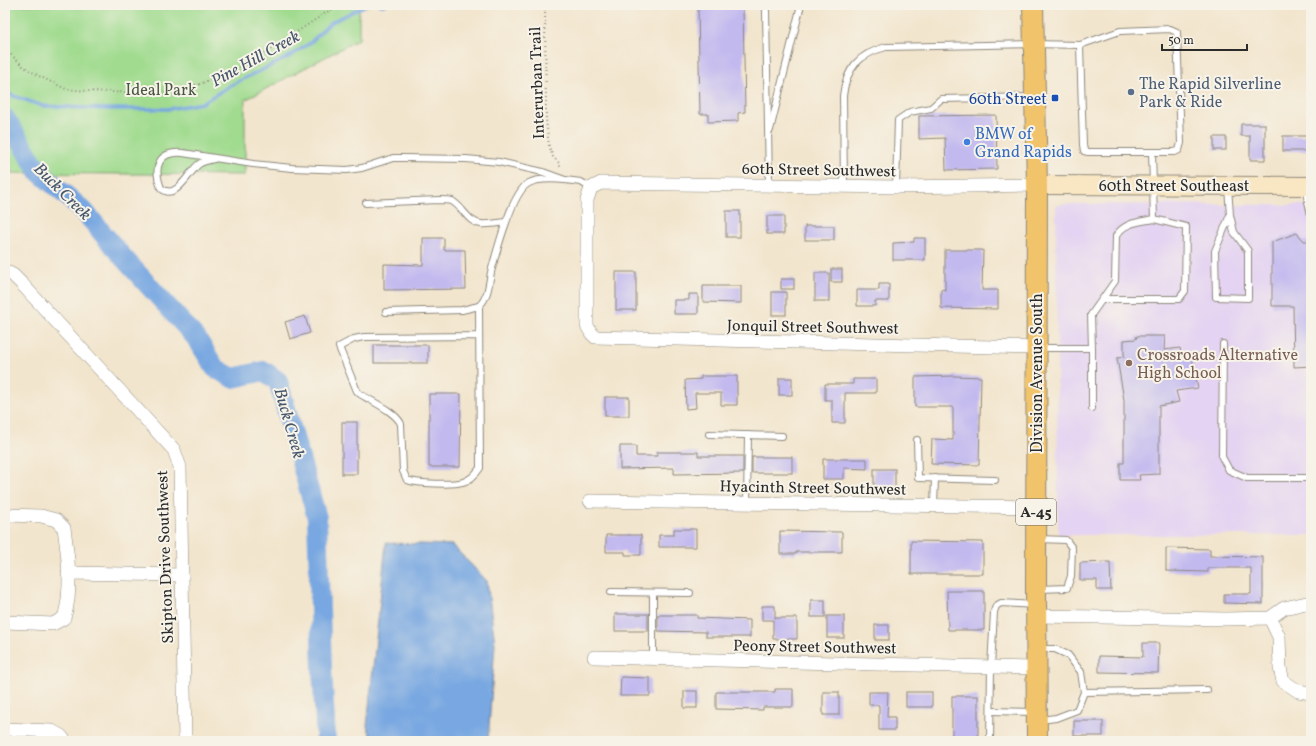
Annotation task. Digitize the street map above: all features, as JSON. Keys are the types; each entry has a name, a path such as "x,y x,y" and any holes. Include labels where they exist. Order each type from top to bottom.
{"main road":[{"name":"Division Avenue South","path":"1033,5 1037,185 1037,741"},
{"name":"60th Street Southeast","path":"1037,185 1308,186"}],"street":[{"name":"60th Street Southwest","path":"596,185 896,187 1037,185"},
{"name":"Jonquil Street Southwest","path":"596,185 587,200 587,326 595,337 1036,348"},
{"name":"Skipton Drive Southwest","path":"5,271 13,275 22,284 174,450 180,467 185,741"},
{"name":"Hyacinth Street Southwest","path":"590,501 1036,507"},
{"path":"5,515 41,516 56,520 64,528 68,573 68,605 64,618 53,624 5,622"},
{"path":"68,573 182,575"},
{"path":"1036,603 1226,619 1270,618 1284,608 1311,602"},
{"path":"1270,618 1279,637 1280,668 1283,681 1298,691 1311,693"},
{"name":"Peony Street Southwest","path":"594,657 991,667 1036,659"},
{"path":"5,729 52,731 61,736 65,741"}],"lane":[{"path":"768,140 801,5"},
{"path":"766,11 769,185"},
{"path":"844,186 844,84 849,73 864,55 873,50 886,47 1034,44 1080,45 1120,31 1170,29 1177,32 1181,143 1179,150 1175,152 1084,151 1082,145 1080,45"},
{"path":"896,187 898,120 910,112 931,108 941,99 1035,97"},
{"path":"214,159 199,164 176,189 169,192 161,188 158,177 158,167 162,157 172,152 214,159 292,168 347,170 362,168 386,160 402,158 466,159 516,165 565,180"},
{"path":"1152,152 1154,219"},
{"path":"386,312 462,310 479,306 483,303 487,293 492,267 506,222 519,192 528,183 545,180 565,180 596,185"},
{"path":"1228,186 1230,215 1234,232 1248,251 1248,298 1216,297 1215,251 1230,215"},
{"path":"1308,186 1311,215"},
{"path":"366,203 439,200 450,201 475,223 486,224 506,222"},
{"path":"1092,408 1091,314 1104,299 1115,281 1116,236 1119,230 1125,226 1154,219 1186,228 1185,291 1179,299 1104,299"},
{"path":"479,306 480,468 473,476 463,482 418,483 407,480 402,471 400,420 357,391 339,347 354,339 364,337 479,336"},
{"path":"1223,344 1222,457 1229,470 1247,478 1311,478"},
{"path":"1036,348 1092,348"},
{"path":"709,434 782,436"},
{"path":"748,435 748,503"},
{"path":"918,440 918,478 995,480"},
{"path":"934,506 935,478"},
{"path":"990,741 991,667 994,612 996,606 1001,603 1036,603 1056,589 1067,588 1071,576 1072,548 1066,540 1036,539"},
{"path":"611,592 690,593"},
{"path":"653,593 653,659"},
{"path":"991,711 1056,718 1077,710 1084,692 1081,672 1068,655 1056,649 1036,659"},
{"path":"1084,692 1207,690"}],"path":[{"path":"5,49 24,67 66,89 162,94 200,84 251,62 326,12 341,5"},
{"name":"Interurban Trail","path":"545,5 546,118 548,139 553,157 559,163 565,180"}],"shaded area":[{"path":"1063,204 1311,205 1311,535 1058,535 1056,206"}],"green space":[{"name":"Ideal Park","path":"5,5 359,5 359,39 245,100 245,175 5,173"}],"water":[{"path":"386,543 452,545 487,581 495,644 488,741 373,741 367,726"}],"building":[{"path":"743,7 745,112 738,113 738,121 708,122 708,114 700,114 698,8"},
{"path":"996,115 997,169 946,170 945,138 919,139 919,116"},
{"path":"1241,124 1265,124 1265,160 1250,160 1250,136 1241,136"},
{"path":"1283,136 1307,136 1307,151 1283,151"},
{"path":"1214,137 1226,137 1226,150 1214,150"},
{"path":"726,211 740,211 740,237 726,237"},
{"path":"767,216 784,216 784,234 767,234"},
{"path":"805,226 834,226 834,240 805,240"},
{"path":"1297,233 1304,241 1311,241 1311,366 1294,367 1293,306 1272,306 1272,242"},
{"path":"423,238 444,238 444,250 465,250 466,289 384,290 384,264 423,265"},
{"path":"914,238 925,238 925,260 893,260 893,243 914,242"},
{"path":"945,250 983,250 982,290 998,290 998,309 941,308 941,289 945,290"},
{"path":"831,269 842,269 842,282 831,282"},
{"path":"616,272 636,272 636,310 616,310"},
{"path":"815,273 829,273 829,301 815,301"},
{"path":"781,279 794,279 794,289 781,289"},
{"path":"879,284 889,284 889,301 875,301 875,306 857,306 857,290 879,290"},
{"path":"703,286 741,286 741,303 703,302"},
{"path":"772,292 786,292 786,315 772,315"},
{"path":"689,294 698,294 698,314 674,314 674,300 689,300"},
{"path":"305,316 310,333 290,339 285,322"},
{"path":"1137,336 1165,336 1164,350 1180,348 1182,358 1192,357 1198,388 1176,391 1179,402 1159,406 1159,474 1139,475 1140,480 1120,480 1120,463 1124,463 1124,400 1117,358 1124,357 1124,340 1136,339"},
{"path":"374,345 428,345 428,363 374,363"},
{"path":"701,376 737,376 737,405 721,405 721,393 695,393 696,408 686,409 685,380 701,379"},
{"path":"915,377 981,377 979,465 931,464 932,439 953,440 953,407 915,407"},
{"path":"779,378 792,378 792,395 779,395"},
{"path":"853,379 876,379 876,393 845,393 845,423 832,423 832,400 825,400 825,384 853,384"},
{"path":"429,394 461,394 460,467 429,467"},
{"path":"605,397 629,397 629,416 605,416"},
{"path":"342,422 357,422 357,474 342,474"},
{"path":"620,446 636,446 636,456 657,456 657,452 698,452 698,456 743,456 743,473 674,474 674,468 620,469"},
{"path":"752,457 792,457 792,473 752,473"},
{"path":"823,459 867,459 867,469 844,468 844,479 823,479"},
{"path":"874,469 895,469 895,489 874,489"},
{"path":"674,529 696,529 696,547 659,547 659,535 674,535"},
{"path":"780,531 842,532 842,552 796,552 796,554 780,554"},
{"path":"606,535 641,535 641,555 625,555 625,552 606,552"},
{"path":"911,541 983,542 983,574 911,574"},
{"path":"1166,548 1210,549 1210,556 1263,557 1263,604 1224,603 1224,594 1251,594 1251,568 1208,568 1208,572 1166,571"},
{"path":"1110,562 1111,590 1097,590 1097,580 1080,580 1080,563"},
{"path":"947,591 984,591 984,630 948,630"},
{"path":"811,600 825,600 825,617 811,617"},
{"path":"762,606 775,606 775,618 797,618 797,639 773,639 773,620 762,620"},
{"path":"615,614 648,614 648,631 615,631"},
{"path":"658,615 697,615 697,618 750,620 750,637 706,637 706,632 658,631"},
{"path":"827,616 844,616 844,638 827,638"},
{"path":"875,625 889,625 889,640 875,640"},
{"path":"1143,643 1159,643 1158,673 1099,672 1099,656 1143,657"},
{"path":"621,677 650,678 650,696 620,696"},
{"path":"775,689 793,689 793,707 763,707 763,710 716,709 716,692 775,692"},
{"path":"684,691 697,691 697,708 684,708"},
{"path":"823,692 839,692 839,715 823,715"},
{"path":"869,692 888,692 887,717 895,717 895,730 879,730 879,705 869,705"},
{"path":"906,692 932,692 932,707 906,707"},
{"path":"952,696 978,696 978,741 952,741"},
{"path":"1074,721 1103,721 1103,736 1074,736"}],"waterway":[{"name":"Pine Hill Creek","path":"5,93 43,106 106,109 169,109 202,103 231,85 287,58 310,43 330,23 366,5"},
{"name":"Buck Creek","path":"5,118 40,173 83,210 120,254 197,339 215,368 233,378 264,371 278,381 317,518 326,741"}],"place":[{"name":"The Rapid Silverline Park & Ride","path":"1131,92"},
{"name":"60th Street","path":"1055,98"},
{"name":"BMW of Grand Rapids","path":"967,142"},
{"name":"Crossroads Alternative High School","path":"1129,363"}]}
